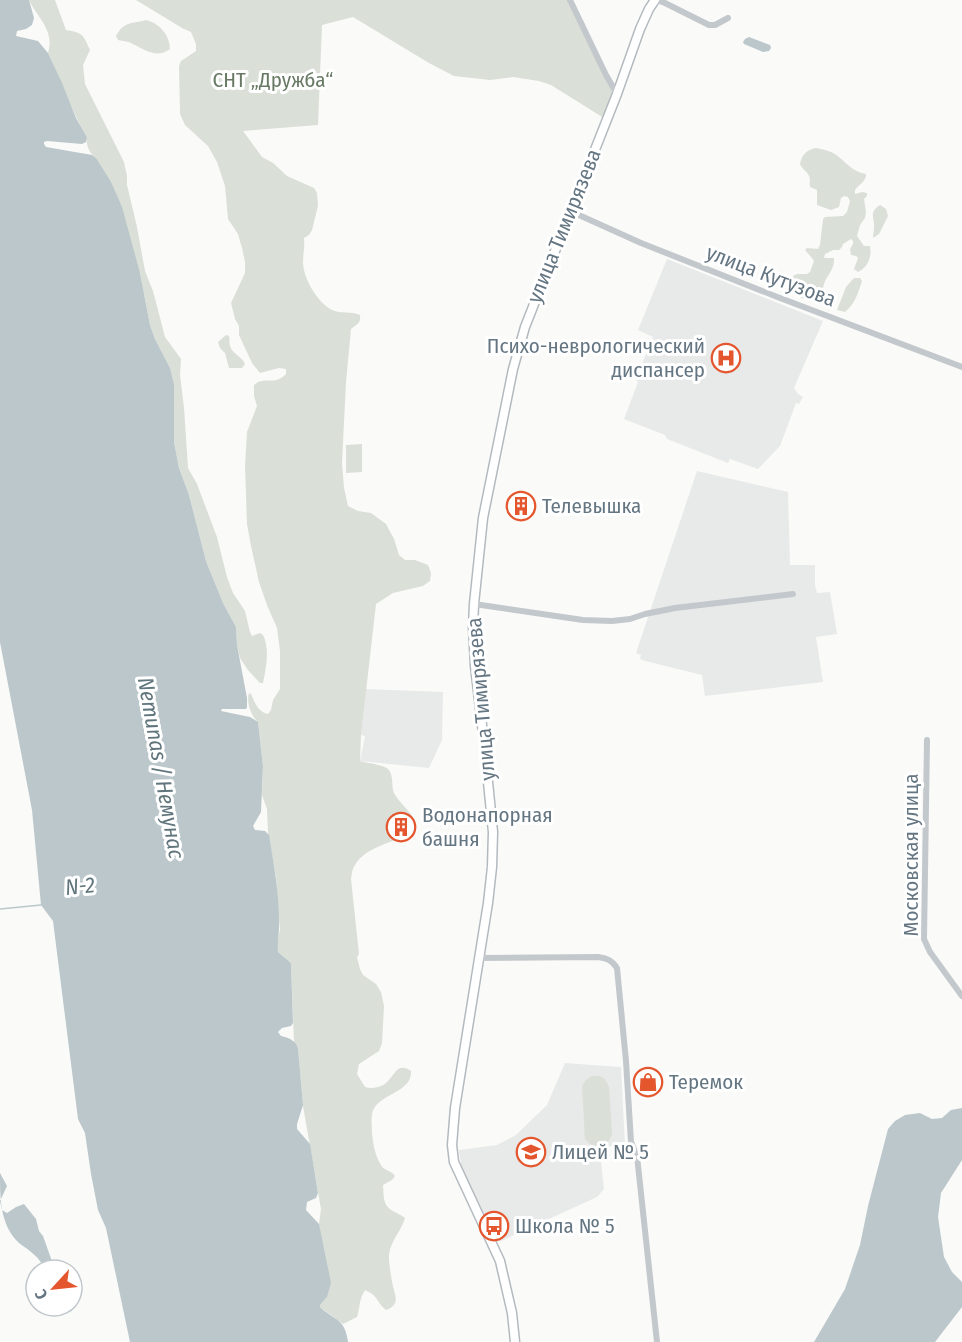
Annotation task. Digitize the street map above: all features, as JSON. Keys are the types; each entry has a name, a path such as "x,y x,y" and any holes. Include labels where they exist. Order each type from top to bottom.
{"main road":[{"name":"улица Тимирязева","path":"515,1342 512,1313 500,1261 463,1183 453,1154 455,1108 492,867 493,832 472,627 483,518 513,369 525,327 617,94 640,29 656,0"}],"street":[{"path":"570,0 617,94"},
{"path":"656,0 709,25 715,25 728,18"},
{"name":"улица Кутузова","path":"570,211 641,243 962,367"},
{"path":"474,604 583,620 612,621 675,608 794,594"},
{"name":"Московская улица","path":"927,740 924,939 930,952 962,996"},
{"path":"479,958 598,957 608,959 617,968 632,1143 637,1156 657,1342"}],"shaded area":[{"name":"Психо-неврологический диспансер","path":"667,259 823,321 794,388 803,397 799,404 796,403 780,446 758,469 730,459 728,463 624,419 638,382 636,379 653,337 638,330"},
{"path":"697,471 788,492 790,565 815,565 817,593 830,592 837,634 816,637 823,682 705,696 702,675 645,661 640,659 641,655 636,653"},
{"path":"366,689 443,692 442,740 429,768 360,761 365,736 361,735"},
{"name":"Лицей № 5","path":"565,1063 621,1067 625,1145 611,1146 600,1153 604,1189 597,1197 499,1242 462,1172 459,1150 497,1145 516,1135 547,1105"}],"green space":[{"path":"29,0 55,0 66,30 82,35 90,50 83,65 85,84 124,162 145,271 153,291 165,337 181,359 180,375 188,468 197,484 217,537 227,577 233,593 245,611 250,632 252,636 260,633 265,640 267,659 263,683 260,683 248,670 240,658 236,627 223,603 206,561 189,495 179,468 174,442 174,384 170,368 150,325 140,273 96,158 88,149 87,137 48,53 50,45 47,31"},
{"name":"СНТ „Дружба“","path":"136,0 570,0 617,94 607,120 551,85 539,81 513,77 490,80 454,76 353,17 322,25 318,125 243,131 262,157 273,163 287,176 314,188 317,193 318,206 312,230 304,238 305,275 316,296 326,306 335,311 360,315 359,322 351,329 346,382 342,463 348,506 358,511 371,513 386,524 399,555 405,560 415,560 428,565 431,573 430,581 423,586 393,593 376,604 360,761 388,769 394,793 415,821 410,833 365,854 352,872 359,954 357,957 363,975 376,984 381,992 384,1006 382,1043 379,1051 359,1064 357,1074 365,1087 374,1088 386,1083 400,1068 411,1071 406,1084 380,1102 372,1114 372,1133 377,1158 382,1167 395,1176 383,1185 385,1202 388,1208 405,1218 393,1242 389,1258 396,1298 394,1305 386,1310 373,1295 365,1290 357,1317 343,1324 320,1307 327,1297 325,1253 319,1224 321,1209 303,1106 298,1048 294,1042 291,963 278,952 277,945 280,930 276,877 268,833 267,809 262,795 263,766 258,722 251,713 248,700 249,693 262,711 268,714 271,710 273,700 280,689 280,651 277,628 259,582 247,524 245,466 247,432 257,406 254,385 258,382 281,378 286,374 286,369 279,368 260,373 252,363 239,335 239,326 231,303 245,273 242,248 238,234 228,219 225,186 217,162 208,146 185,125 180,114 179,66 181,61 196,51 196,44 191,32"},
{"path":"146,20 163,30 170,49 156,53 118,40 116,36 125,25"},
{"path":"816,148 831,152 851,168 866,174 864,181 855,190 855,194 867,193 864,199 865,218 857,236 864,246 870,246 870,258 858,272 854,269 858,258 851,255 850,249 853,241 851,239 839,250 825,254 824,258 834,258 834,263 823,288 825,303 823,305 799,297 799,294 809,294 813,290 805,284 793,283 793,276 810,272 814,261 805,250 807,248 818,249 823,219 843,216 847,212 850,201 844,196 841,198 839,207 831,210 817,205 817,190 810,187 809,176 800,164 805,153"},
{"path":"880,205 886,209 888,216 879,234 873,238 873,213"},
{"path":"854,278 860,278 862,281 854,302 845,312 837,310 846,287"},
{"path":"226,335 229,336 231,349 245,364 242,368 229,368 225,353 218,342"},
{"path":"362,444 362,472 346,473 346,445"},
{"path":"592,1076 604,1078 609,1087 612,1135 607,1144 601,1147 593,1146 585,1139 582,1086"}],"water":[{"name":"Nemunas / Немунас","path":"0,0 29,0 34,18 32,25 17,31 16,36 38,41 48,53 76,118 87,137 86,142 82,144 47,141 44,144 46,147 92,155 111,182 122,207 140,273 150,325 170,368 174,384 174,442 179,468 189,495 206,561 223,603 236,627 247,698 246,709 222,709 221,711 250,717 258,722 263,766 261,812 253,826 255,830 265,831 269,835 279,905 278,952 291,963 293,1023 278,1032 281,1036 293,1041 298,1048 303,1105 297,1129 310,1144 318,1193 316,1198 307,1202 306,1210 319,1224 331,1283 327,1297 320,1307 342,1324 348,1342 130,1342 106,1228 98,1210 85,1133 78,1119 53,921 41,905 32,810 0,642"},
{"path":"749,37 770,45 771,48 763,52 744,44 745,39"},
{"path":"962,1108 962,1160 941,1193 938,1217 944,1257 952,1272 962,1282 962,1307 935,1342 814,1342 845,1289 860,1245 888,1129 905,1115 920,1113 932,1119 942,1118 951,1110"},
{"path":"0,1173 7,1186 1,1199 0,1192"},
{"path":"24,1204 36,1219 51,1258 37,1258 13,1236 2,1210 7,1213"}],"waterway":[{"name":"N-2","path":"0,909 41,905"}],"place":[{"name":"Психо-неврологический диспансер","path":"726,358"},
{"name":"Телевышка","path":"521,506"},
{"name":"Водонапорная башня","path":"401,827"},
{"name":"Теремок","path":"648,1082"},
{"name":"Лицей № 5","path":"531,1152"},
{"name":"Школа № 5","path":"494,1226"}]}
